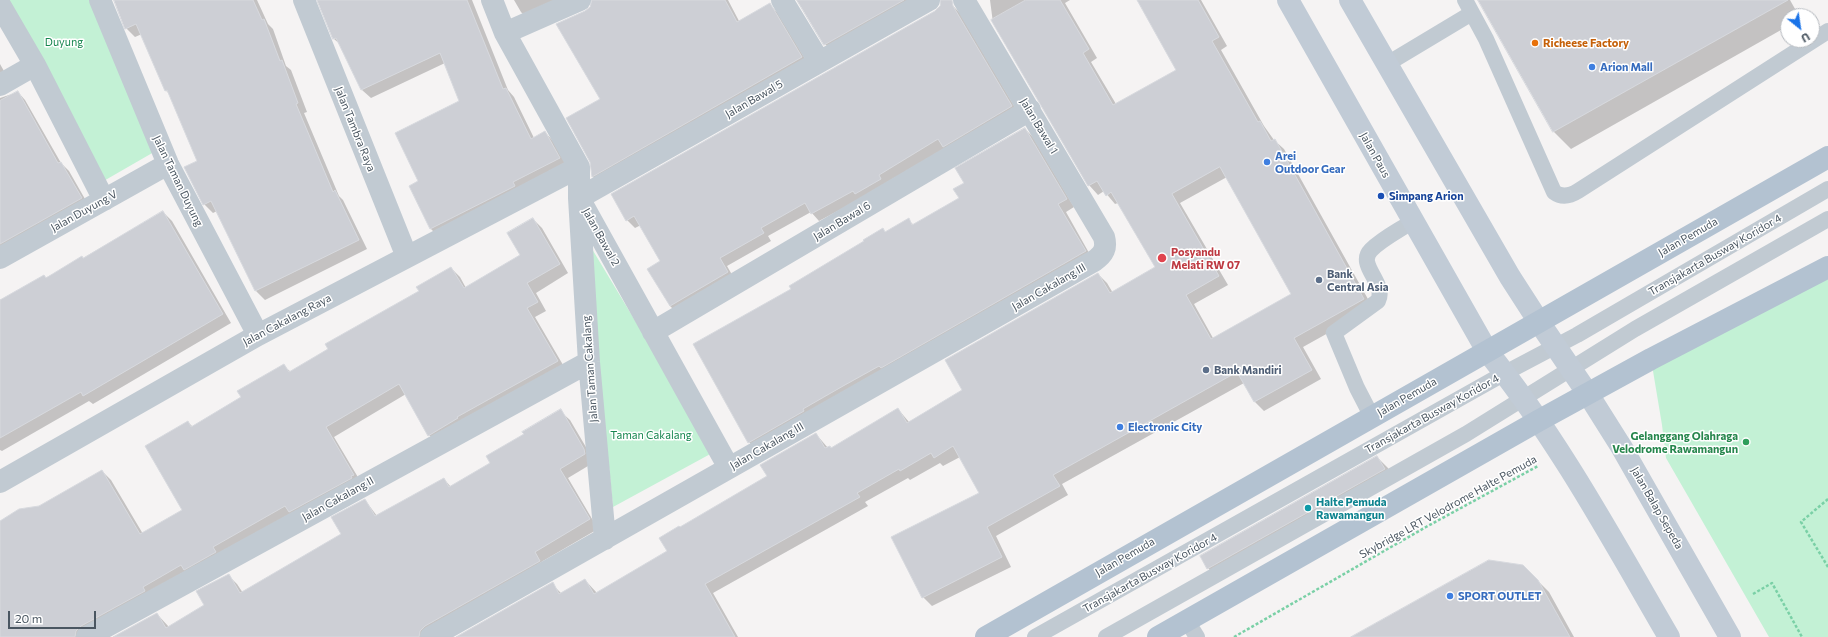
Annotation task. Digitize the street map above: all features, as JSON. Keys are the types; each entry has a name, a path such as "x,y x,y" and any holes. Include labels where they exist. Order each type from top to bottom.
{"main road":[{"name":"Jalan Paus","path":"1288,0 1487,351"},
{"path":"1353,1 1387,64 1510,277 1539,322"},
{"name":"Jalan Pemuda","path":"986,637 1828,157"},
{"path":"1158,637 1192,629 1538,421 1828,267"},
{"name":"Jalan Balap Sepeda","path":"1539,322 1588,394 1622,448 1730,637"},
{"path":"1487,351 1523,398 1575,476 1669,637"}],"street":[{"name":"Jalan Taman Duyung","path":"100,0 168,164 258,335"},
{"name":"Jalan Tambra Raya","path":"304,0 407,258"},
{"name":"Jalan Bawal 2","path":"492,0 505,34 579,167 579,198 729,468"},
{"path":"505,34 580,0"},
{"path":"782,0 819,62"},
{"name":"Jalan Bawal 5","path":"579,198 929,0"},
{"name":"Jalan Bawal 1","path":"964,0 1104,237 1105,247 1102,255"},
{"path":"0,5 36,65 104,200"},
{"path":"0,85 36,65"},
{"name":"Jalan Bawal 6","path":"653,332 1030,110"},
{"name":"Jalan Duyung V","path":"0,258 168,164"},
{"name":"Jalan Cakalang Raya","path":"0,482 258,335 579,167"},
{"name":"Jalan Taman Cakalang","path":"579,198 589,362 605,539"},
{"name":"Jalan Cakalang III","path":"431,637 1094,261 1102,255"},
{"name":"Jalan Cakalang II","path":"87,637 589,362"}],"lane":[{"path":"1387,64 1468,7 1486,39 1554,192 1565,196 1578,191 1828,31"},
{"name":"Transjakarta Busway Koridor 4","path":"1035,637 1505,373 1556,347 1828,189"},
{"path":"1106,637 1466,434 1663,313 1828,219"},
{"path":"1372,417 1357,388 1334,333 1378,301 1382,295 1369,267 1367,258 1371,250 1413,221"}],"path":[{"name":"Skybridge LRT Velodrome Halte Pemuda","path":"1234,637 1426,528 1545,463"},
{"path":"1828,500 1801,522 1828,567"},
{"path":"1753,594 1772,584 1802,637"}],"green space":[{"name":"Duyung","path":"0,0 89,0 154,152 95,186"},
{"name":"Taman Cakalang","path":"586,239 714,452 613,507"},
{"name":"Gelanggang Olahraga Velodrome Rawamangun","path":"1828,267 1828,637 1769,637 1666,458 1651,359"}],"building":[{"path":"114,0 253,0 262,20 264,19 280,61 282,60 298,103 296,104 333,192 335,190 359,240 255,291 211,201 203,205 184,167 197,161 167,90 165,91 136,24 125,29"},
{"path":"317,0 467,0 503,89 506,88 531,139 545,131 560,158 513,182 515,186 430,229 409,186 418,181 395,133 459,101 440,53 361,90 336,38 333,39"},
{"path":"592,0 725,0 737,22 770,3 802,57 592,177 590,162 566,118 600,99 556,24 585,11 590,7"},
{"path":"797,0 904,0 824,45"},
{"path":"941,0 952,0 953,6 1012,106 943,147 938,139 879,175 881,179 855,194 853,191 811,214 805,203 761,228 764,233 720,258 728,272 670,306 647,269 660,261 634,216 626,221 611,194 935,11 940,6"},
{"path":"1026,0 1060,0 1089,49 1083,53 1113,105 1176,70 1137,0 1198,0 1219,37 1212,41 1258,122 1260,121 1271,141 1275,139 1364,299 1294,338 1312,370 1254,402 1237,372 1053,475 1060,486 987,527 1002,557 922,598 891,537 979,493 953,446 934,458 931,453 900,471 899,469 857,493 860,497 705,584 735,637 456,637 553,582 559,594 585,579 594,594 667,551 659,538 767,476 760,465 816,433 825,448 830,446 831,448 898,408 907,423 962,390 945,360 1098,273 1110,293 1155,267 1111,192 1106,196 1097,181 1088,186 991,20","holes":["1220,167 1291,294 1211,339 1186,295 1219,276 1172,194"]},
{"name":"Arion Mall","path":"1478,0 1788,0 1553,132"},
{"path":"18,91 58,163 61,162 82,198 0,244 0,101"},
{"path":"1025,128 1067,199 1058,204 1086,251 881,368 879,366 843,386 803,409 804,411 748,443 693,344 791,289 789,286 883,228 885,232 909,218 912,225 959,198 953,189 964,183 955,168"},
{"path":"163,211 223,314 83,396 81,392 0,438 0,300 44,275 46,278 82,256 83,258"},
{"path":"533,218 560,264 527,283 538,302 527,308 558,361 457,417 458,418 428,436 399,384 326,427 354,475 351,476 352,478 289,512 285,506 213,547 216,552 184,570 181,565 143,587 145,591 81,626 76,631 75,637 0,637 0,521 19,509 39,506 102,470 140,534 182,510 145,446 188,421 191,427 241,397 237,391 284,364 289,372 328,349 325,344 419,291 416,287 451,267 464,288 520,255 507,233"},
{"path":"561,409 584,449 585,454 560,469 590,519 535,552 540,561 425,626 420,631 419,637 113,637 157,613 166,628 204,605 196,591 229,574 240,593 341,534 331,517 365,499 375,516 444,478 449,487 490,463 486,456 524,434 522,432"},
{"path":"1377,456 1385,469 1207,569 1200,556"},
{"path":"1489,560 1523,565 1538,580 1570,637 1351,637"}],"place":[{"name":"Richeese Factory","path":"1535,43"},
{"name":"Arion Mall","path":"1592,67"},
{"name":"Arei Outdoor Gear","path":"1267,162"},
{"name":"Simpang Arion","path":"1381,196"},
{"name":"Posyandu Melati RW 07","path":"1162,258"},
{"name":"Bank Central Asia","path":"1319,280"},
{"name":"Bank Mandiri","path":"1206,370"},
{"name":"Electronic City","path":"1120,427"},
{"name":"Gelanggang Olahraga Velodrome Rawamangun","path":"1746,442"},
{"name":"Halte Pemuda Rawamangun","path":"1308,508"},
{"name":"SPORT OUTLET","path":"1450,596"}]}
